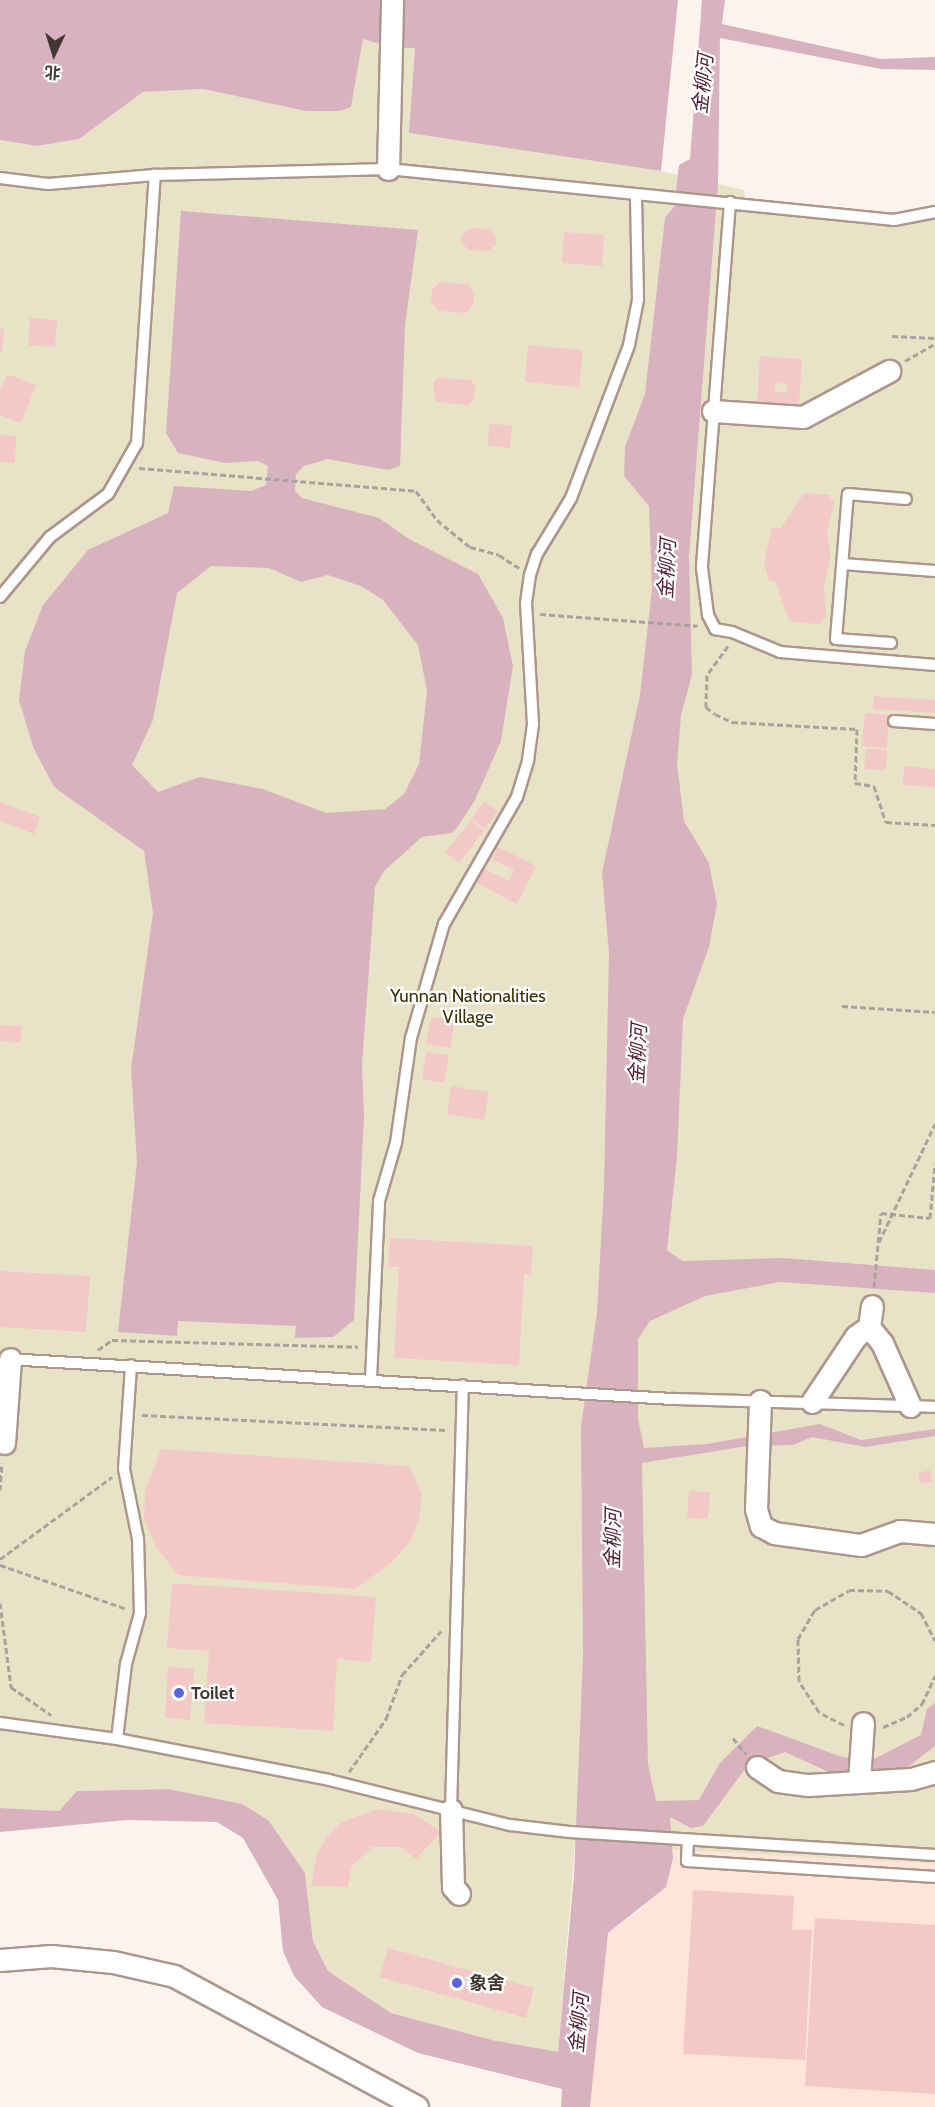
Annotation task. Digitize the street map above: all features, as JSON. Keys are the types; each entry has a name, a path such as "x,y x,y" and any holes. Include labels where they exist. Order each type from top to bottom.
{"street":[{"path":"388,169 388,55 392,0"},
{"path":"713,411 803,417 889,371"},
{"path":"812,1402 856,1336 869,1327 872,1306"},
{"path":"869,1327 882,1343 910,1406"},
{"path":"4,1443 5,1359"},
{"path":"760,1401 756,1509 761,1526 774,1533 861,1545 900,1531 935,1534"},
{"path":"860,1771 862,1726"},
{"path":"757,1767 778,1781 808,1785 860,1771 911,1779 935,1772"},
{"path":"451,1810 453,1887 459,1894"},
{"path":"0,1960 51,1956 113,1962 174,1976 417,2107"}],"lane":[{"path":"0,178 48,184 155,175 388,169 636,196 663,196 894,220 935,212"},
{"path":"0,597 50,537 108,494 138,443 155,175"},
{"path":"371,1379 380,1201 396,1143 411,1038 444,924 517,797 528,760 533,724 527,613 530,575 537,554 571,498 629,345 638,300 636,196"},
{"path":"726,202 703,597 715,629 739,635 780,652 935,664"},
{"path":"835,658 848,494 906,499"},
{"path":"843,564 935,571"},
{"path":"836,639 891,643"},
{"path":"894,721 935,724"},
{"path":"5,1359 371,1379 672,1399 935,1407"},
{"path":"117,1739 126,1664 140,1613 138,1539 124,1469 131,1365"},
{"path":"451,1810 463,1385"},
{"path":"0,1723 117,1739 341,1784 510,1825 570,1832 935,1855"},
{"path":"688,1839 687,1861 935,1877"}],"path":[{"path":"892,336 935,338"},
{"path":"889,371 935,344"},
{"path":"126,466 416,491 437,520 470,548 499,555 530,575"},
{"path":"527,613 693,626"},
{"path":"739,635 707,675 706,707 732,722 858,729 855,783 874,786 886,822 935,825"},
{"path":"842,1006 935,1012"},
{"path":"878,1244 935,1124"},
{"path":"872,1306 881,1213 930,1218 935,1164"},
{"path":"80,1363 112,1340 372,1347"},
{"path":"128,1415 462,1431"},
{"path":"0,1490 4,1443"},
{"path":"0,1559 124,1469"},
{"path":"0,1565 140,1613"},
{"path":"935,1641 921,1612 888,1591 849,1590 815,1610 798,1640 799,1681 819,1712 835,1722 862,1726 890,1726 907,1717 922,1704 935,1676"},
{"path":"0,1603 11,1687 76,1734"},
{"path":"341,1784 386,1719 402,1676 456,1613"}],"shaded area":[{"path":"672,1848 935,1864 935,2107 590,2107 608,1933 640,1911 673,1858"}],"green space":[{"name":"Yunnan Nationalities Village","path":"363,39 393,48 415,48 410,133 661,171 744,190 746,211 889,226 935,219 935,1864 575,1844 558,2053 492,2040 391,2013 328,1971 313,1941 305,1873 242,1804 169,1789 77,1791 59,1811 0,1808 0,140 37,146 79,139 142,92 203,89 306,111 351,107"}],"water":[{"path":"0,0 678,0 661,171 409,133 415,48 393,48 363,39 351,107 339,111 306,111 203,89 143,92 79,139 37,146 0,140"},
{"name":"金柳河","path":"702,0 725,0 722,24 881,59 935,57 935,70 881,69 720,38 718,184 689,557 692,675 681,715 677,763 684,821 709,863 717,904 709,947 683,1019 677,1158 667,1250 682,1261 783,1258 935,1270 935,1293 780,1282 705,1296 650,1321 638,1339 638,1419 644,1448 707,1444 820,1424 861,1440 935,1429 935,1436 865,1447 812,1437 793,1445 747,1446 642,1463 648,1764 656,1801 699,1800 719,1764 757,1726 842,1757 872,1760 921,1735 927,1709 935,1703 935,1746 900,1773 831,1773 785,1752 748,1765 703,1826 691,1828 670,1817 673,1858 666,1887 608,1933 590,2107 561,2107 562,2089 418,2053 322,2007 294,1976 283,1951 278,1900 243,1838 217,1822 127,1820 0,1832 0,1808 59,1811 77,1791 169,1789 242,1804 268,1820 305,1873 313,1941 328,1971 391,2013 492,2040 558,2052 574,1875 583,1656 581,1427 597,1312 604,1186 609,953 602,873 640,695 652,589 649,506 624,476 625,447 645,394 665,218 674,207 679,165 690,159"},
{"path":"181,211 418,230 405,325 400,466 388,470 328,459 304,466 296,474 295,491 302,498 379,518 409,539 478,574 503,618 513,666 501,741 475,800 457,828 451,833 422,837 384,871 375,887 362,1065 364,1116 354,1320 333,1337 295,1338 296,1326 178,1321 177,1336 118,1332 137,1162 131,1069 153,913 144,851 54,787 33,747 19,700 25,651 43,605 88,550 168,513 174,486 251,491 266,485 268,466 258,461 225,463 178,453 166,433","holes":["211,566 269,568 301,582 328,575 361,586 383,600 418,645 427,691 419,764 404,794 385,809 326,813 263,789 200,777 158,792 132,765 153,720 177,593"]}],"building":[{"path":"470,228 490,229 496,237 496,245 488,251 468,250 461,242 462,234"},
{"path":"564,232 604,235 602,266 562,263"},
{"path":"440,282 468,284 474,293 473,305 466,313 438,311 431,301 432,290"},
{"path":"30,318 57,320 55,347 28,345"},
{"path":"0,329 4,329 2,353 0,353"},
{"path":"528,345 583,350 579,387 525,382"},
{"path":"760,356 802,359 799,406 757,404","holes":["775,383 787,384 787,393 775,392"]},
{"path":"7,374 36,385 21,423 0,415 0,391"},
{"path":"438,378 471,380 475,387 474,399 469,405 436,402 433,382"},
{"path":"489,424 512,425 510,448 488,446"},
{"path":"0,435 16,436 15,463 0,462"},
{"path":"804,493 829,495 834,503 827,531 831,557 824,586 826,617 819,624 792,622 788,618 775,581 769,581 764,563 772,527 781,528"},
{"path":"874,696 935,700 935,713 873,709"},
{"path":"865,713 889,715 887,748 862,746"},
{"path":"866,749 887,750 886,770 864,769"},
{"path":"904,766 935,769 935,787 903,785"},
{"path":"484,801 498,811 485,829 471,819"},
{"path":"0,802 40,817 34,834 0,821"},
{"path":"471,821 484,831 459,863 445,852"},
{"path":"498,847 536,866 517,904 475,882 483,868 509,881 514,870 492,859"},
{"path":"431,1017 455,1020 450,1048 426,1044"},
{"path":"0,1025 22,1026 20,1043 0,1041"},
{"path":"426,1052 449,1055 444,1083 422,1079"},
{"path":"451,1086 489,1092 484,1120 447,1114"},
{"path":"390,1238 533,1246 531,1275 524,1274 519,1365 394,1358 399,1267 388,1267"},
{"path":"0,1271 90,1276 86,1332 0,1327"},
{"path":"161,1449 409,1466 422,1494 419,1520 410,1542 391,1563 355,1589 178,1575 156,1547 144,1519 145,1492"},
{"path":"930,1470 932,1482 920,1484 918,1473"},
{"path":"689,1491 710,1492 708,1519 687,1518"},
{"path":"172,1583 376,1597 371,1662 337,1659 333,1731 204,1723 209,1651 167,1648"},
{"name":"Toilet","path":"168,1667 194,1669 190,1720 165,1718"},
{"path":"377,1809 414,1814 441,1832 416,1859 401,1847 372,1847 351,1867 348,1887 311,1886 317,1853 328,1836 342,1822"},
{"path":"693,1890 794,1896 792,1930 812,1930 805,2060 683,2054"},
{"path":"815,1918 935,1925 935,2094 805,2086"},
{"name":"象舍","path":"388,1948 534,1988 526,2018 380,1977"}],"place":[{"name":"Toilet","path":"179,1693"},
{"name":"象舍","path":"457,1983"}]}
